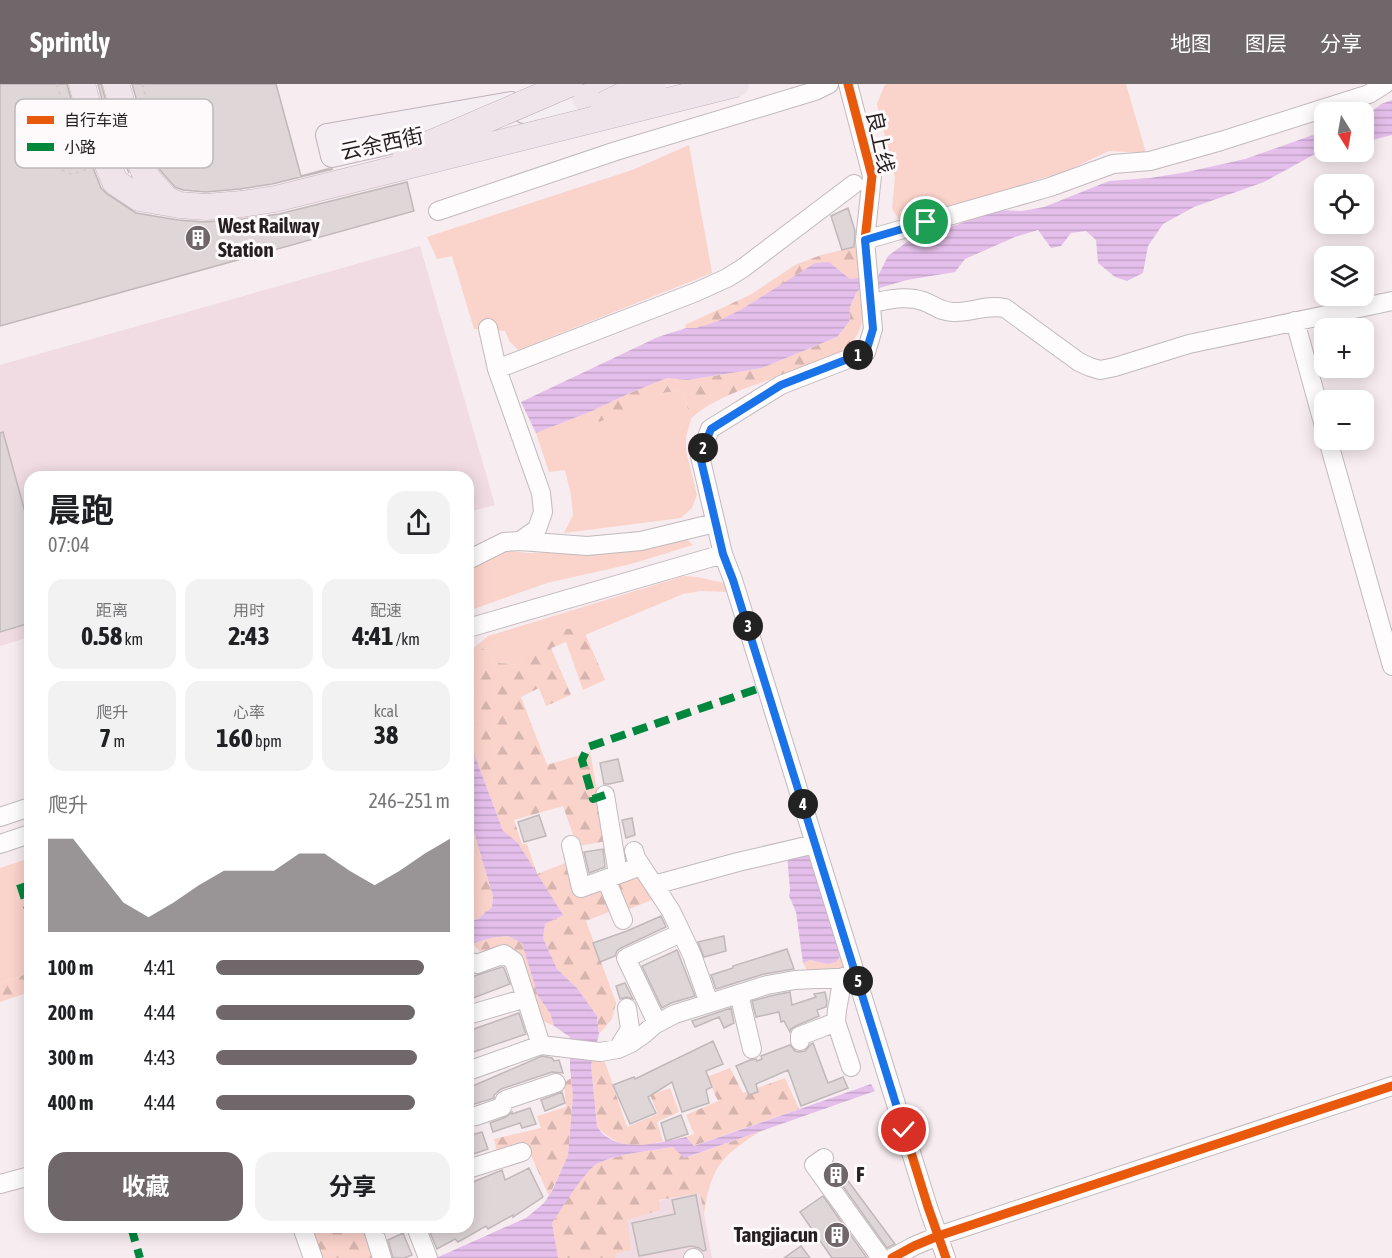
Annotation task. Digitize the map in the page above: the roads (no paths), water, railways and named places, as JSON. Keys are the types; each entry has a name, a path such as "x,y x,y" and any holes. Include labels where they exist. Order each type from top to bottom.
{"highway":[{"path":"82,84 86,99"},
{"path":"116,84 120,99"},
{"path":"549,130 630,92 654,84"},
{"path":"109,168 115,182 139,198 206,207 242,204 275,199 736,84"},
{"path":"345,181 431,142 599,88"},
{"path":"143,168 147,178 166,199 179,205"}],"main road":[{"name":"云余西街","path":"599,88 332,156 327,135 599,88 742,84"}],"street":[{"path":"438,211 616,151 815,92 829,84"},
{"name":"良上线","path":"848,84 872,176 865,240 873,329 866,352 781,385 711,429 700,456 723,554 815,844 850,977 946,1258"},
{"path":"865,240 1050,187 1113,164 1150,161 1221,141 1370,94 1385,84"},
{"path":"496,369 727,278 854,184"},
{"path":"871,303 896,298 912,298 925,301 941,310 955,312 993,306 1005,309 1079,362 1100,370 1189,344 1392,302"},
{"path":"1295,321 1314,390"},
{"path":"488,328 496,369 541,493 543,512 537,529 520,541"},
{"path":"1331,450 1392,666"},
{"path":"474,557 504,542 587,546 641,541 715,523"},
{"path":"474,626 723,554"},
{"path":"605,795 612,877 623,920"},
{"path":"0,817 24,809"},
{"path":"0,844 24,836"},
{"path":"654,885 815,844"},
{"path":"571,846 581,888 612,877 637,858 671,911 692,956 709,1003"},
{"path":"657,1023 626,958 681,933"},
{"path":"474,963 477,964 504,954 514,961 541,1045"},
{"path":"474,1069 541,1045 600,1052 618,1049 675,1014 767,985 795,980 850,977 837,1010 836,1022 851,1067"},
{"path":"739,994 752,1049"},
{"path":"474,1014 526,998"},
{"path":"618,1049 630,1029 627,1008"},
{"path":"800,1041 800,1036 836,1022"},
{"path":"474,1116 502,1107 506,1100 556,1083"},
{"path":"892,1258 938,1236 1392,1086"},
{"path":"474,1167 522,1152"},
{"path":"824,1158 814,1165 881,1258"},
{"path":"0,1184 24,1178"},
{"path":"304,1233 313,1258"},
{"path":"373,1233 382,1258"},
{"path":"418,1233 426,1258"}],"place":[{"name":"West Railway Station","path":"198,238"},
{"name":"F","path":"836,1175"},
{"name":"Tangjiacun","path":"837,1235"}]}
